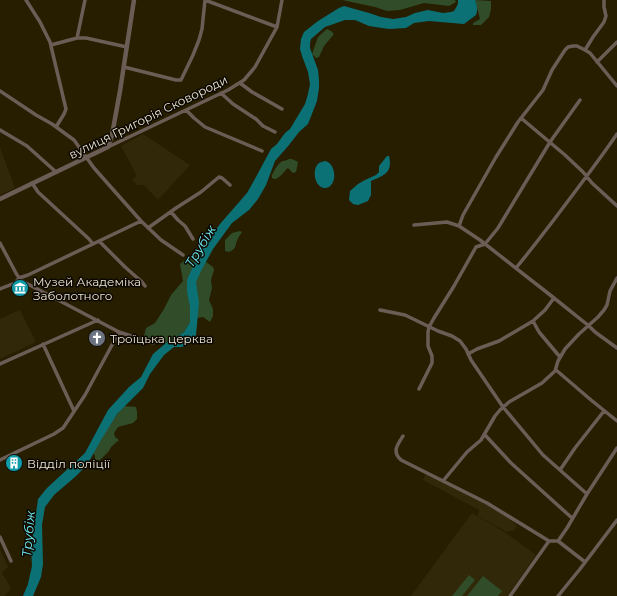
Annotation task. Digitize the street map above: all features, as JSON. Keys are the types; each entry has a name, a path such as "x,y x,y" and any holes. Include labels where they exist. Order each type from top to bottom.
{"street":[{"path":"26,0 43,28 51,45 66,109 56,127"},
{"path":"77,38 85,0"},
{"path":"108,147 112,135 134,0"},
{"path":"124,67 181,80 193,55 200,35 205,0 277,27"},
{"name":"вулиця Григорія Сковороди","path":"0,199 240,83 255,67 277,27 282,0"},
{"path":"586,50 596,32 604,22 606,16 604,0"},
{"path":"51,45 77,38 86,38 127,47"},
{"path":"597,62 617,42"},
{"path":"459,226 463,215 496,157 521,118 540,94 555,65 568,47 577,46 590,53 617,86"},
{"path":"240,83 252,92 282,109"},
{"path":"0,91 74,140 94,168 141,221 166,244 183,255"},
{"path":"221,93 229,101 258,120 263,126 275,132"},
{"path":"419,389 432,363 432,356 428,346 428,332 434,318 476,247 485,244 498,228 550,142 580,100"},
{"path":"186,110 203,126 262,151"},
{"path":"521,118 565,155 617,206"},
{"path":"0,130 27,146 56,172"},
{"path":"516,268 587,177 617,134"},
{"path":"148,228 201,192 219,177 230,185"},
{"path":"32,183 43,196 93,244"},
{"path":"171,212 185,226 193,239"},
{"path":"0,289 15,283 19,278 141,221"},
{"path":"414,225 447,222 459,226 485,244 617,348"},
{"path":"99,241 145,286"},
{"path":"0,243 19,278 29,285 119,332 153,343"},
{"path":"443,481 467,452 485,435 494,417 508,402 542,383 552,375 556,370 557,363 565,349 604,310 610,291 617,278"},
{"path":"468,354 499,341 532,321 545,310 554,298"},
{"path":"380,310 405,315 458,339 503,407 543,455 587,494"},
{"path":"0,364 98,320"},
{"path":"532,321 542,336 560,357"},
{"path":"0,460 58,432 63,428 85,394 119,332"},
{"path":"44,344 74,411"},
{"path":"556,370 586,397 617,421"},
{"path":"560,470 604,411"},
{"path":"485,435 511,463 572,518"},
{"path":"403,436 396,450 396,454 403,462 498,509 549,541 558,540 585,562"},
{"path":"558,540 617,448"},
{"path":"558,596 617,520"},
{"path":"0,537 11,561"},
{"path":"510,596 549,541"}],"shaded area":[{"path":"143,134 190,165 158,200 144,185 137,185 132,180 137,176 121,146"},
{"path":"0,147 15,188 0,195"},
{"path":"20,310 36,342 0,359 0,319"},
{"path":"426,473 487,503 514,520 513,522 517,526 514,530 507,532 478,516 479,510 423,480"},
{"path":"472,513 506,533 536,555 507,596 411,596"},
{"path":"0,549 8,567 2,573 11,588 5,596 0,596"}],"green space":[{"path":"342,0 455,0 456,2 449,6 424,3 400,10 387,11"},
{"path":"475,0 491,1 489,17 481,25 473,25 473,23 480,19"},
{"path":"327,29 334,34 324,46 319,57 316,58 312,54 318,37"},
{"path":"289,159 298,162 296,172 293,173 288,168 278,178 272,178 272,175 278,165 282,161"},
{"path":"242,232 234,249 229,252 225,251 225,240 232,233"},
{"path":"206,243 206,262 213,267 214,270 211,280 212,288 209,300 213,309 213,316 210,322 203,317 197,318 190,322 184,332 164,345 144,336 146,328 155,323 171,295 183,281 180,264"},
{"path":"124,406 136,407 137,419 133,423 118,427 114,433 115,437 119,440 100,460 95,460 93,453 107,428"},
{"path":"469,575 475,580 462,596 452,596"},
{"path":"483,576 502,591 498,596 467,596"}],"water":[{"path":"458,0 475,0 476,4 476,15 464,24 429,21 414,23 406,28 389,29 369,26 355,20 345,20 325,27 311,39 310,48 318,70 319,88 317,101 308,124 299,132 275,161 266,185 258,199 249,210 232,223 213,249 201,271 196,282 199,303 196,335 190,343 182,347 174,347 164,355 150,374 143,388 117,414 87,465 54,495 45,507 42,525 43,564 41,577 33,596 23,596 28,584 32,566 31,549 38,499 47,488 85,453 108,410 129,387 141,377 153,354 166,343 184,332 190,322 187,280 199,253 220,224 247,193 271,149 290,129 305,104 310,84 308,72 300,49 301,39 304,32 318,21 344,6 393,19 406,17 428,10 443,13 451,12 454,11 457,6"},
{"path":"387,156 389,156 390,166 386,173 371,181 371,195 368,201 358,205 353,204 349,200 350,191 358,184 376,175 379,172 379,166"},
{"path":"325,161 332,166 334,171 334,179 329,187 324,188 318,184 315,171 316,166 319,163"}],"place":[{"name":"Музей Академіка Заболотного","path":"20,288"},
{"name":"Троїцька церква","path":"97,338"},
{"name":"Відділ поліції","path":"14,463"}],"water label":[{"name":"Трубіж","path":"200,246"},
{"name":"Трубіж","path":"28,534"}]}
